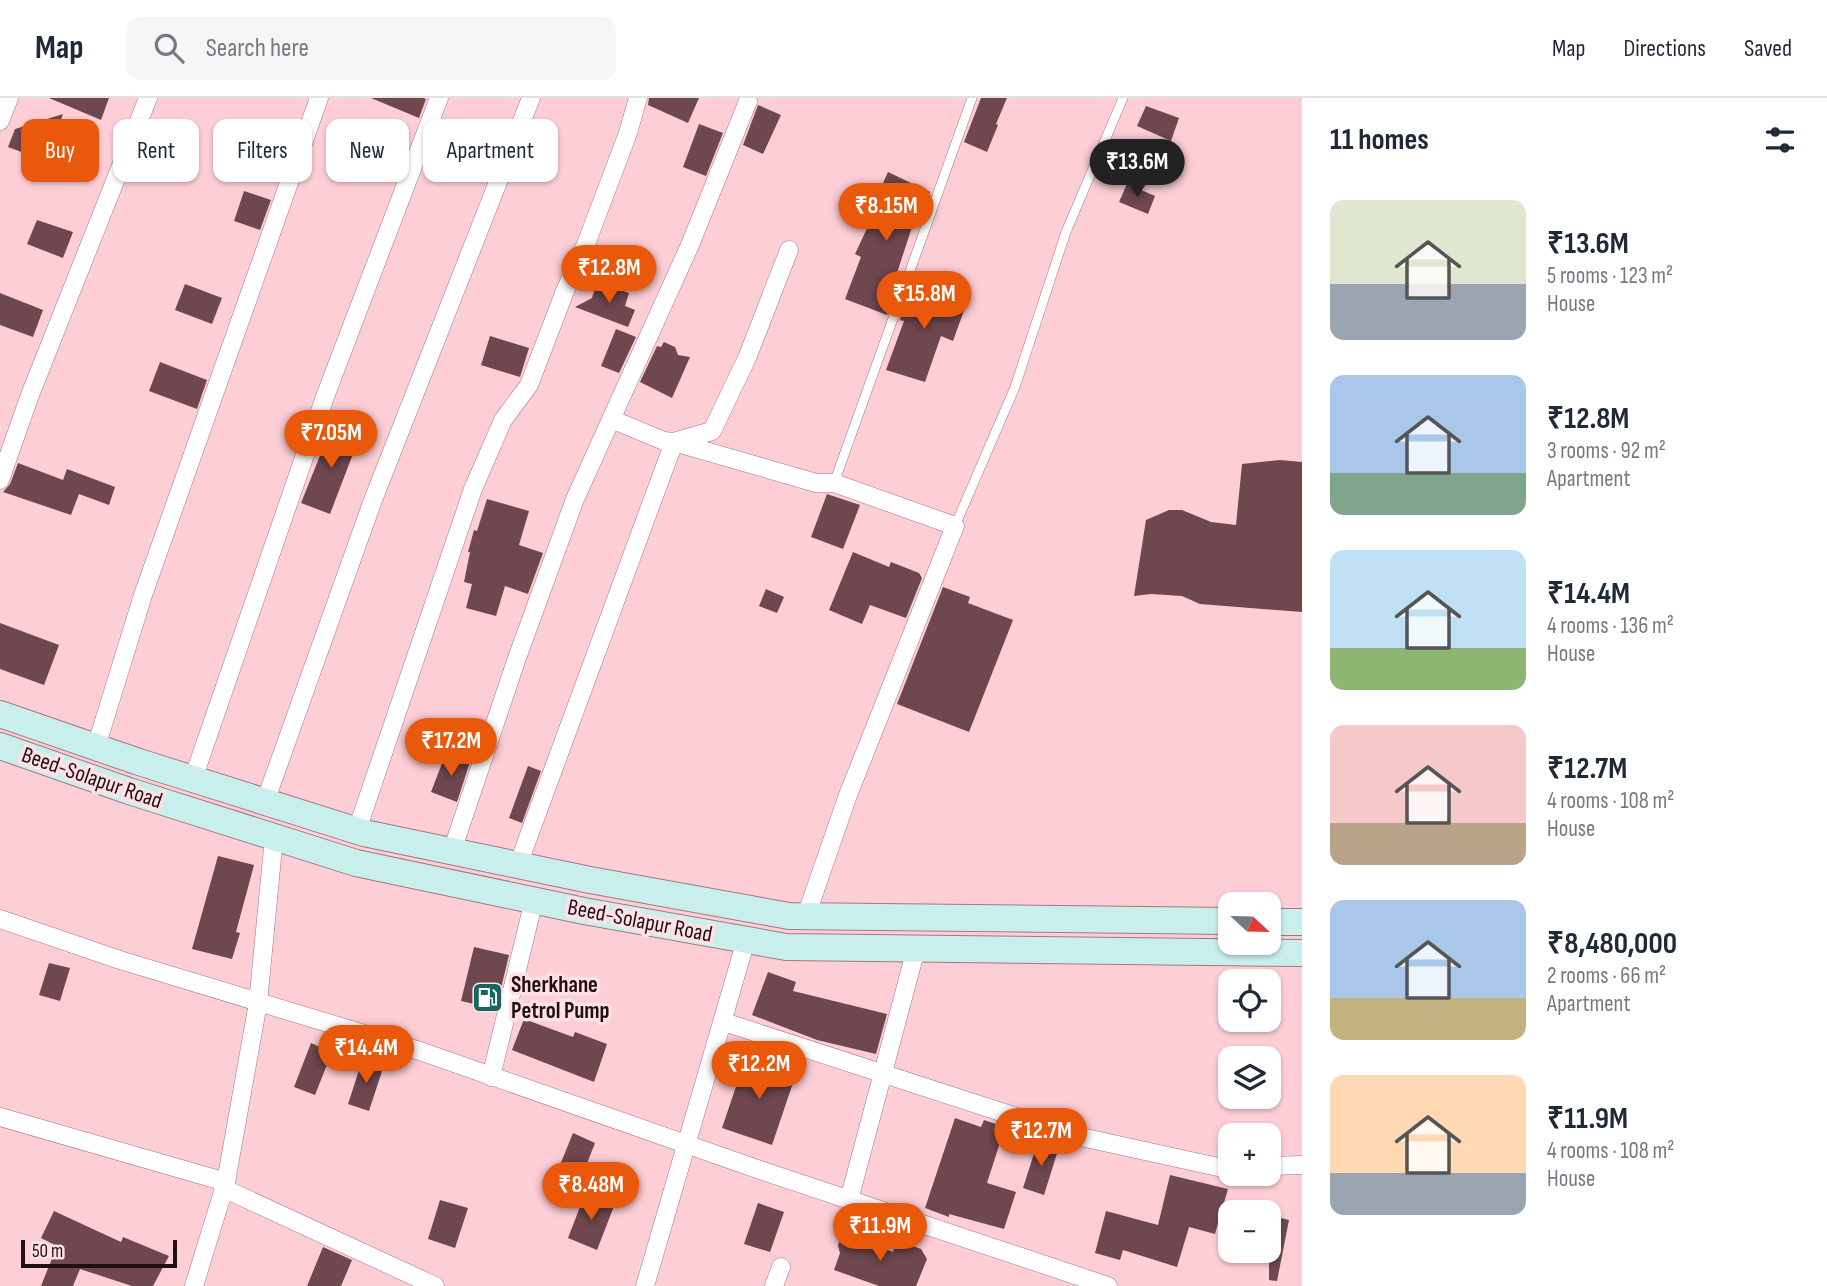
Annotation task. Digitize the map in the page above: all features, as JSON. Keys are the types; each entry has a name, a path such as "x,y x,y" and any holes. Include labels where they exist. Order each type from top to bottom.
{"main road":[{"name":"Beed-Solapur Road","path":"0,714 193,779 357,830 518,865 789,916 1218,921"},
{"name":"Beed-Solapur Road","path":"0,746 129,791 356,863 534,900 786,947 1302,953"},
{"path":"1281,922 1302,922"}],"street":[{"path":"0,121 9,98"},
{"path":"0,480 30,396 148,98"},
{"path":"96,747 143,595 320,98"},
{"path":"193,779 326,394 439,98"},
{"path":"265,802 373,500 531,98"},
{"path":"357,830 473,489 503,420 529,385 565,290 586,244 628,133 638,98"},
{"path":"452,851 517,658 575,499 690,245 748,101"},
{"path":"674,442 712,431 747,358 789,250"},
{"path":"611,419 664,441 816,483 834,483 955,526 848,795 806,916"},
{"path":"518,865 674,442"},
{"path":"194,1286 224,1185 258,1003 274,837"},
{"path":"491,1077 534,900"},
{"path":"0,919 258,1003 417,1050 849,1200 1108,1286"},
{"path":"645,1286 746,940"},
{"path":"849,1200 916,949"},
{"path":"724,1022 1072,1135 1218,1167"},
{"path":"0,1117 224,1185 435,1286"},
{"path":"1281,1166 1302,1165"},
{"path":"774,1286 781,1266"}],"lane":[{"path":"834,483 972,98"},
{"path":"955,526 1015,387 1066,232 1123,98"}],"building":[{"path":"49,98 109,98 101,120"},
{"path":"371,98 423,98 426,99 419,118"},
{"path":"649,98 699,98 688,123 648,105"},
{"path":"981,98 1007,98 987,152 964,142"},
{"path":"758,105 781,115 763,154 743,145"},
{"path":"1146,106 1179,118 1171,141 1137,126"},
{"path":"63,114 61,119 47,119"},
{"path":"699,124 723,133 706,176 683,167"},
{"path":"21,127 21,152 8,147 15,129"},
{"path":"888,172 930,192 916,222 914,221 895,279 899,280 887,315 845,299 861,257 855,254 878,205 874,203"},
{"path":"1127,184 1155,196 1148,214 1119,202"},
{"path":"244,191 271,200 260,230 234,221"},
{"path":"37,220 73,232 63,258 27,244"},
{"path":"597,282 629,293 625,306 635,310 628,327 575,307 592,298"},
{"path":"185,284 222,298 212,324 175,310"},
{"path":"912,285 967,302 953,341 941,336 925,382 886,370 904,321 900,320"},
{"path":"0,293 43,310 33,337 0,325"},
{"path":"616,329 636,337 619,373 601,366"},
{"path":"490,336 529,348 520,377 481,365"},
{"path":"664,342 675,347 678,355 690,357 672,398 640,382 657,346 661,347"},
{"path":"160,362 207,380 197,409 149,391"},
{"path":"346,427 361,433 330,514 301,503 331,428 344,433"},
{"path":"1280,460 1302,462 1302,612 1200,604 1182,596 1134,596 1146,520 1169,510 1182,510 1211,522 1236,525 1242,464"},
{"path":"18,463 63,480 67,469 115,487 109,505 79,494 71,515 3,492 10,484"},
{"path":"827,494 860,505 843,549 811,537"},
{"path":"487,499 529,511 519,545 543,553 528,594 505,586 496,616 466,608 472,584 464,582 474,530 477,531"},
{"path":"853,552 889,567 891,562 919,573 922,578 906,618 870,605 862,624 829,610"},
{"path":"943,587 970,597 968,603 1013,620 969,732 897,704"},
{"path":"766,589 784,597 777,613 759,606"},
{"path":"0,623 59,645 44,685 0,669"},
{"path":"446,753 470,762 457,802 431,792"},
{"path":"528,766 541,771 522,823 509,818"},
{"path":"218,856 254,865 236,932 240,933 232,959 192,949"},
{"path":"474,947 509,955 496,1009 461,1001"},
{"path":"49,963 70,968 60,1001 39,995"},
{"path":"768,972 796,982 793,991 887,1014 876,1054 817,1040 752,1015"},
{"path":"524,1019 573,1037 575,1032 607,1044 594,1082 512,1050"},
{"path":"311,1043 332,1052 315,1095 294,1087"},
{"path":"746,1057 796,1074 772,1145 722,1128"},
{"path":"363,1058 384,1065 369,1111 348,1104"},
{"path":"955,1118 981,1127 984,1120 1005,1127 987,1183 1016,1192 1004,1229 949,1214 949,1217 925,1208"},
{"path":"573,1133 595,1143 581,1179 558,1170"},
{"path":"1038,1141 1059,1147 1044,1195 1023,1188"},
{"path":"1170,1175 1228,1189 1225,1200 1218,1200 1215,1234 1189,1227 1177,1267 1123,1250 1120,1260 1095,1253 1106,1211 1158,1225"},
{"path":"585,1194 614,1206 597,1250 568,1238"},
{"path":"440,1200 468,1208 455,1248 428,1239"},
{"path":"758,1203 784,1212 770,1252 744,1244"},
{"path":"54,1211 121,1242 123,1237 169,1256 153,1286 132,1286 80,1269 73,1286 41,1286 57,1246 41,1238"},
{"path":"1281,1218 1289,1220 1281,1261"},
{"path":"843,1233 893,1252 897,1240 921,1249 927,1259 916,1286 879,1286 834,1270"},
{"path":"323,1247 352,1260 341,1286 307,1286"},
{"path":"1269,1263 1281,1263 1277,1281 1269,1280"}],"place":[{"name":"Sherkhane Petrol Pump","path":"488,998"}]}
